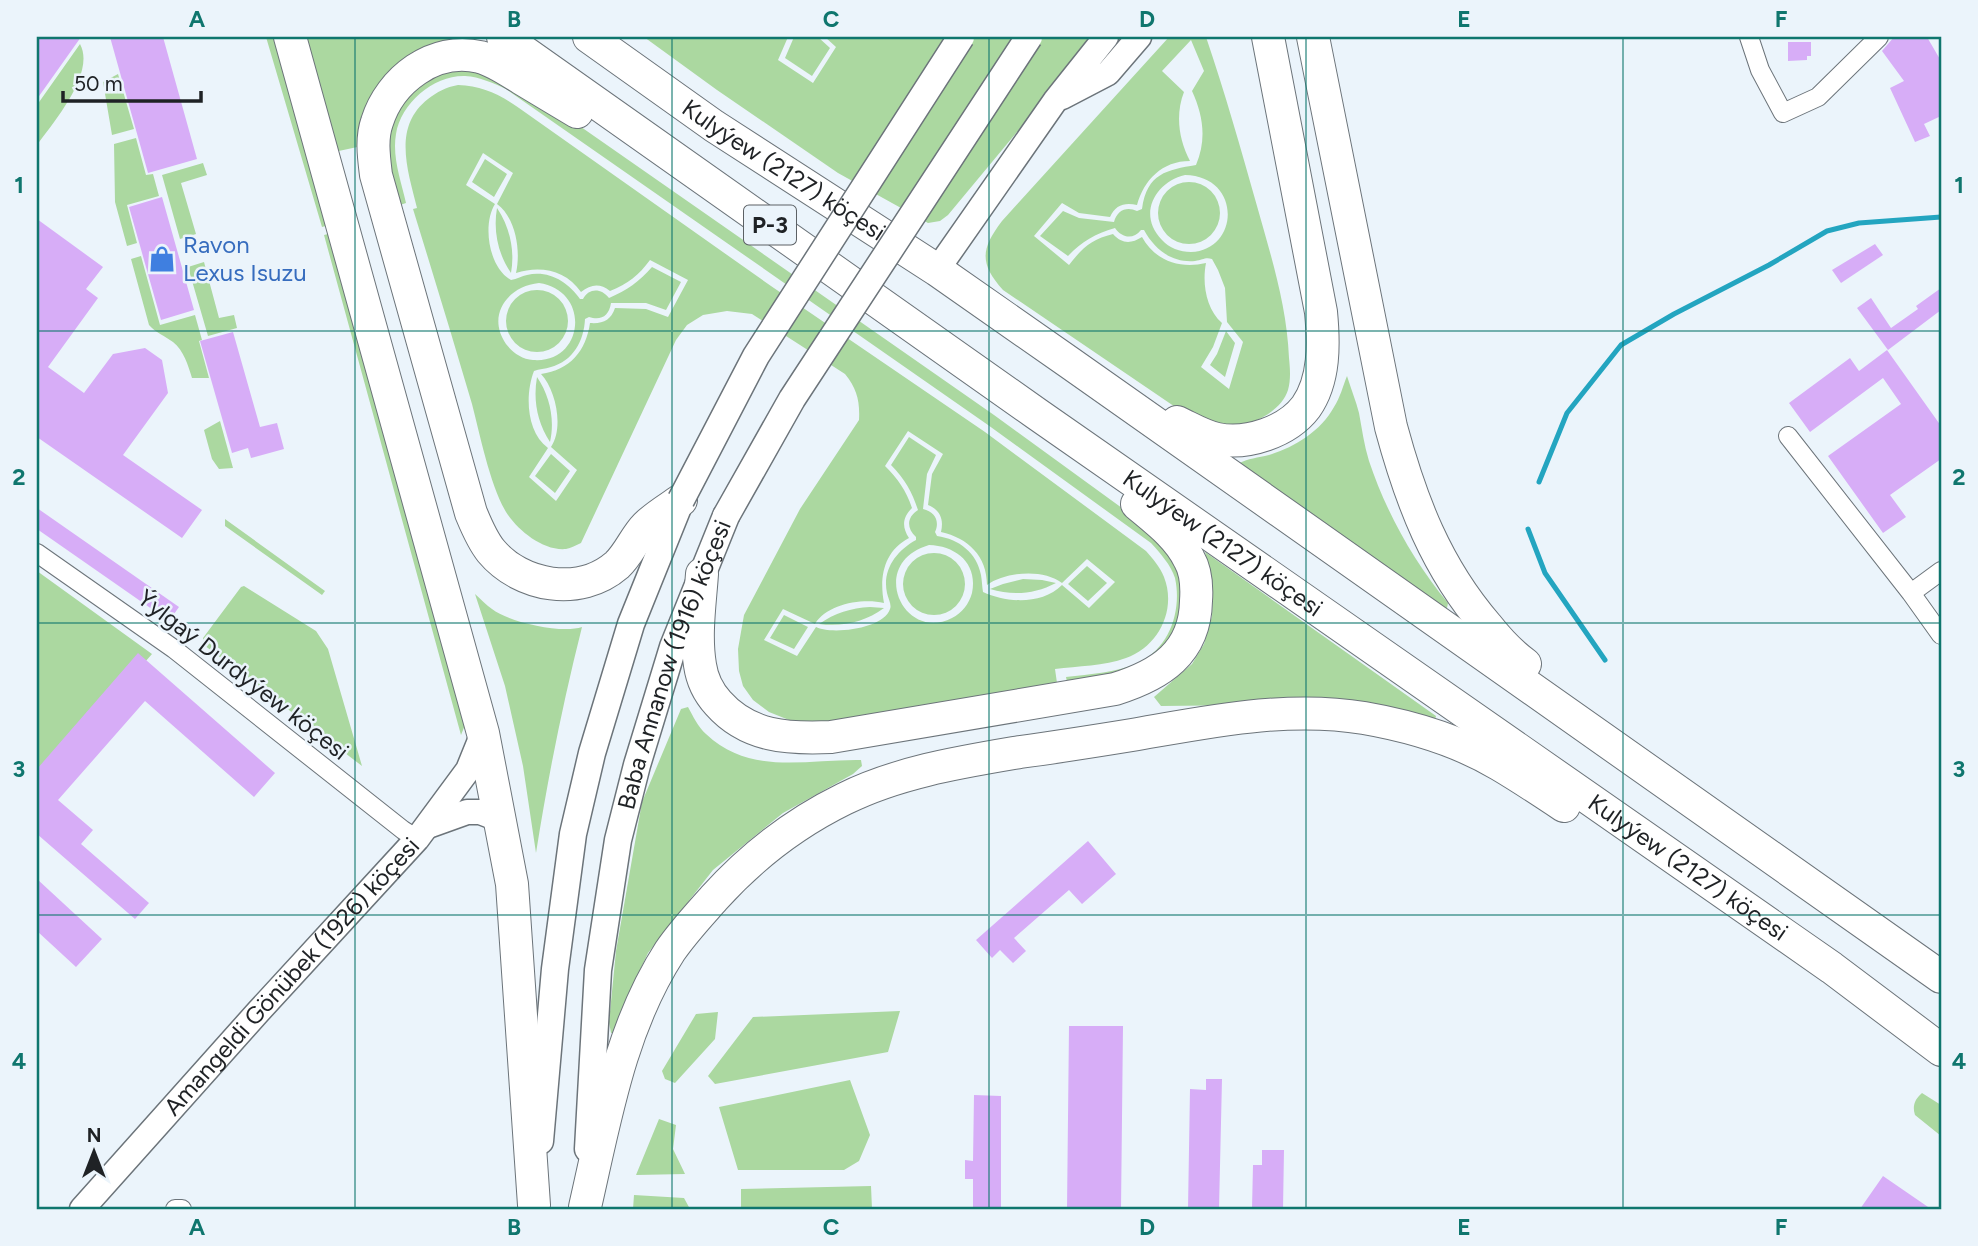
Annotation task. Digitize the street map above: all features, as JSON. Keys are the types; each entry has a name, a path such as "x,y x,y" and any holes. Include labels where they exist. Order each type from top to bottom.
{"highway":[{"path":"290,37 483,733 514,898 534,1207"},
{"name":"Kulyýew (2127) köçesi","path":"503,37 1037,414 1832,968 1941,1050"},
{"name":"Kulyýew (2127) köçesi","path":"589,37 714,125 937,270 1941,977"},
{"path":"622,37 653,61 714,125"},
{"path":"1070,363 1196,432 1216,439 1230,440 1269,433 1286,425 1306,406 1314,391 1321,365 1321,312 1268,37"},
{"path":"1313,37 1391,427 1405,480 1423,525 1446,568 1473,611 1519,660 1724,805 1866,924"},
{"path":"681,500 646,526 616,565 589,581 574,584 537,582 503,564 490,549 471,513 416,318 376,175 374,136 384,104 404,79 431,61 464,55 493,62 624,141 697,174"},
{"path":"702,573 698,646 704,683 712,696 735,719 768,734 786,737 831,737 1115,689 1153,674 1174,659 1190,635 1196,610 1193,566 1171,535 1037,414"},
{"path":"585,1208 614,1079 632,1026 671,951 701,912 750,862 806,820 845,799 888,782 962,762 1259,715 1305,713 1366,718 1424,733 1462,746 1498,763 1674,879 1832,968"}],"main road":[{"name":"Baba Annanow (1916) köçesi","path":"534,1207 555,969 573,834 592,754 631,624 681,500 757,356 961,37"},
{"name":"Baba Annanow (1916) köçesi","path":"585,1208 597,970 618,840 636,765 673,647 726,516 792,399 1029,37"}],"street":[{"path":"937,270 1055,101 1106,37"},
{"path":"1055,101 1108,73 1139,37"},
{"path":"1749,37 1760,71 1783,113 1818,97 1880,37"},
{"path":"1788,436 1941,635"},
{"name":"Ýylgaý Durdyýew köçesi","path":"37,553 174,649 403,830 423,833"},
{"path":"1911,593 1941,572"},
{"name":"Amangeldi Gönübek (1926) köçesi","path":"87,1207 258,1012 423,833 468,770 483,733"},
{"path":"423,833 467,812 480,812 501,820"},
{"path":"175,1209 182,1209"}],"green space":[{"path":"266,37 279,37 333,224 322,227"},
{"path":"301,37 477,39 457,42 362,146 334,152"},
{"path":"644,37 788,37 778,60 813,83 836,47 825,37 1096,37 948,215 940,221 928,223 838,173"},
{"path":"794,37 818,37 830,48 812,76 785,58"},
{"path":"1169,37 1206,37 1245,163 1282,300 1290,374 1284,399 1269,414 1238,426 1217,426 1187,415 1003,290 990,272 986,256 990,240 1002,221","holes":["1191,40 1204,71 1192,91 1202,127 1202,146 1196,165 1160,175 1148,188 1142,209 1123,210 1114,222 1079,218 1063,211 1040,236 1068,256 1084,242 1108,230 1115,228 1128,236 1144,230 1153,244 1165,254 1179,260 1212,259 1225,288 1227,322 1243,342 1229,389 1201,367 1213,347 1222,323 1212,311 1206,295 1206,263 1178,264 1154,252 1142,237 1127,242 1113,234 1088,245 1069,265 1034,236 1062,203 1079,213 1110,217 1121,205 1137,205 1149,180 1163,168 1190,161 1179,127 1184,92 1162,71","1185,175 1204,179 1217,187 1225,199 1228,213 1226,227 1219,239 1207,248 1191,252 1175,249 1165,243 1155,230 1150,210 1158,192 1174,179"]},
{"path":"80,44 83,56 78,83 37,145 37,105"},
{"path":"467,66 528,90 994,415 1144,524 1178,559 1184,620 1152,665 1068,687 1066,677 1131,666 1150,655 1166,637 1175,615 1177,590 1168,564 1151,543 988,425 506,89 476,78 453,77 431,86 412,102 399,123 396,134 396,160 406,203 397,206 391,181 388,120 424,78"},
{"path":"118,74 134,129 112,135 103,82"},
{"path":"458,85 483,89 512,103 771,286 985,432 1146,551 1164,577 1167,590 1166,614 1156,636 1137,653 1118,661 1055,669 1058,690 830,724 794,722 769,712 753,700 743,686 739,671 738,649 744,615 800,509 859,420 859,413 855,390 845,374 752,314 727,311 703,315 687,325 676,340 581,543 568,549 558,549 541,544 526,534 508,515 491,477 472,404 413,209 417,208 406,150 410,123 417,110 428,99 442,90","holes":["483,153 513,173 497,204 513,226 518,255 516,273 534,269 552,271 568,279 581,292 595,286 610,291 633,278 650,260 688,280 668,317 646,309 615,308 606,320 590,323 585,342 575,358 560,368 541,374 551,389 558,420 551,447 577,470 556,501 529,477 548,448 535,432 529,412 529,390 534,371 559,364 571,355 580,342 585,319 604,316 611,303 646,303 666,310 681,282 652,267 632,285 609,298 602,292 595,291 580,299 570,287 543,274 525,275 511,280 497,266 490,245 489,223 495,204 466,185","539,283 556,289 568,299 574,312 575,326 571,340 563,351 550,358 533,360 521,357 506,344 500,333 499,313 503,304 510,296 528,285","908,431 943,454 932,474 928,505 936,509 940,516 941,532 960,539 980,557 987,585 1004,577 1024,574 1045,575 1062,583 1087,559 1115,582 1089,608 1062,585 1045,596 1024,600 992,596 983,592 976,560 960,544 937,536 935,517 923,509 927,474 936,455 909,437 891,465 908,486 918,510 909,523 916,540 902,550 889,569 886,585 890,607 886,616 868,626 844,630 816,627 797,656 764,640 783,609 815,624 836,607 866,601 884,603 882,584 885,566 894,550 909,538 904,523 912,508 901,485 885,466","929,545 948,549 963,558 972,573 973,583 969,601 959,614 934,623 919,620 907,611 899,598 896,583 900,568 910,554"]},
{"path":"136,138 146,175 153,174 159,196 127,205 137,243 127,246 115,202 114,144"},
{"path":"485,159 507,174 494,197 472,182"},
{"path":"203,163 207,175 181,183 196,234 180,239 162,175"},
{"path":"1183,182 1195,182 1211,191 1218,201 1218,225 1211,235 1195,244 1183,244 1172,239 1163,230 1158,219 1158,207 1163,196 1172,187"},
{"path":"497,208 510,239 511,273 498,242"},
{"path":"336,232 467,720 461,735 324,235"},
{"path":"141,256 160,325 195,315 209,378 192,378 185,358 177,346 149,325 131,259"},
{"path":"204,262 219,318 234,315 237,328 208,336 188,267"},
{"path":"531,290 543,290 559,299 566,309 566,333 559,343 543,352 531,352 520,347 511,338 506,327 506,315 511,304 520,295"},
{"path":"1226,331 1235,343 1225,377 1210,365"},
{"path":"1347,376 1376,480 1402,536 1448,603 1447,608 1442,611 1238,464 1288,447 1315,431 1329,416"},
{"path":"537,377 550,408 550,442 537,411"},
{"path":"220,421 233,468 219,469 212,459 204,430"},
{"path":"551,454 570,471 555,493 535,476"},
{"path":"225,519 325,591 322,595 225,526"},
{"path":"1205,552 1436,716 1435,720 1256,705 1161,706 1154,697 1192,664 1204,644 1212,616 1213,586"},
{"path":"928,553 940,553 956,562 963,572 963,596 956,606 940,615 928,615 917,610 908,601 903,590 903,578 908,567 917,558"},
{"path":"1087,566 1107,583 1088,601 1068,584"},
{"path":"37,571 152,654 37,786"},
{"path":"1023,579 1056,583 1024,593 990,589 1003,584"},
{"path":"244,586 316,631 328,649 362,766 204,645 203,638"},
{"path":"475,594 500,614 522,622 561,629 582,627 556,740 536,853 523,766 505,686"},
{"path":"870,607 884,608 853,622 819,624 843,612"},
{"path":"784,615 808,627 794,649 770,638"},
{"path":"688,707 706,734 741,756 779,762 861,760 862,766 853,774 783,813 713,870 648,953 630,991 623,1017 615,1033 611,1033 609,1022 616,951 642,802 681,709"},
{"path":"900,1011 888,1052 715,1084 708,1076 753,1017"},
{"path":"718,1012 715,1039 675,1083 665,1079 662,1071 696,1014"},
{"path":"850,1080 870,1135 859,1161 844,1170 738,1170 719,1107"},
{"path":"1922,1093 1941,1105 1941,1136 1915,1115 1915,1103"},
{"path":"659,1119 676,1125 673,1149 685,1174 636,1175"},
{"path":"871,1186 872,1209 741,1209 741,1189"},
{"path":"634,1195 684,1198 690,1209 633,1209"}],"building":[{"path":"37,37 81,37 37,99"},
{"path":"110,37 163,37 197,159 148,173"},
{"path":"1894,37 1927,37 1941,61 1941,116 1924,124 1930,136 1915,142 1890,88 1904,81 1882,51"},
{"path":"1788,42 1811,42 1811,56 1807,56 1807,60 1788,61"},
{"name":"Ravon Lexus Isuzu","path":"162,197 194,310 161,320 129,207"},
{"path":"37,219 103,267 86,289 98,298 48,367 84,393 113,354 145,348 162,360 168,393 123,455 202,510 182,538 37,437"},
{"path":"1875,244 1883,255 1841,283 1832,270"},
{"path":"1941,288 1941,310 1888,350 1857,308 1871,298 1891,328"},
{"path":"233,332 260,427 277,423 284,449 251,458 248,448 232,453 200,341"},
{"path":"1887,350 1941,426 1941,459 1890,495 1906,517 1883,533 1828,456 1901,404 1883,378 1810,432 1789,403 1850,358 1859,371"},
{"path":"37,508 179,607 169,621 37,529"},
{"path":"138,653 275,773 254,797 145,701 58,800 93,830 81,844 149,903 135,919 37,834 37,769"},
{"path":"1088,841 1116,874 1082,904 1069,890 1014,938 1026,951 1013,963 1000,950 992,958 976,940"},
{"path":"37,879 102,939 76,967 37,931"},
{"path":"1069,1026 1123,1026 1121,1209 1067,1209"},
{"path":"1206,1079 1222,1079 1219,1209 1188,1209 1190,1089 1206,1090"},
{"path":"974,1095 1001,1096 1001,1209 973,1209 973,1179 965,1179 965,1160 973,1161"},
{"path":"1262,1150 1284,1150 1283,1209 1252,1209 1253,1165 1262,1165"},
{"path":"1883,1176 1931,1209 1860,1209"}],"waterway":[{"path":"1539,482 1567,413 1621,345 1827,231 1859,223 1941,217"},
{"path":"1528,529 1545,573 1605,660"}],"place":[{"name":"Ravon Lexus Isuzu","path":"162,259"}]}
